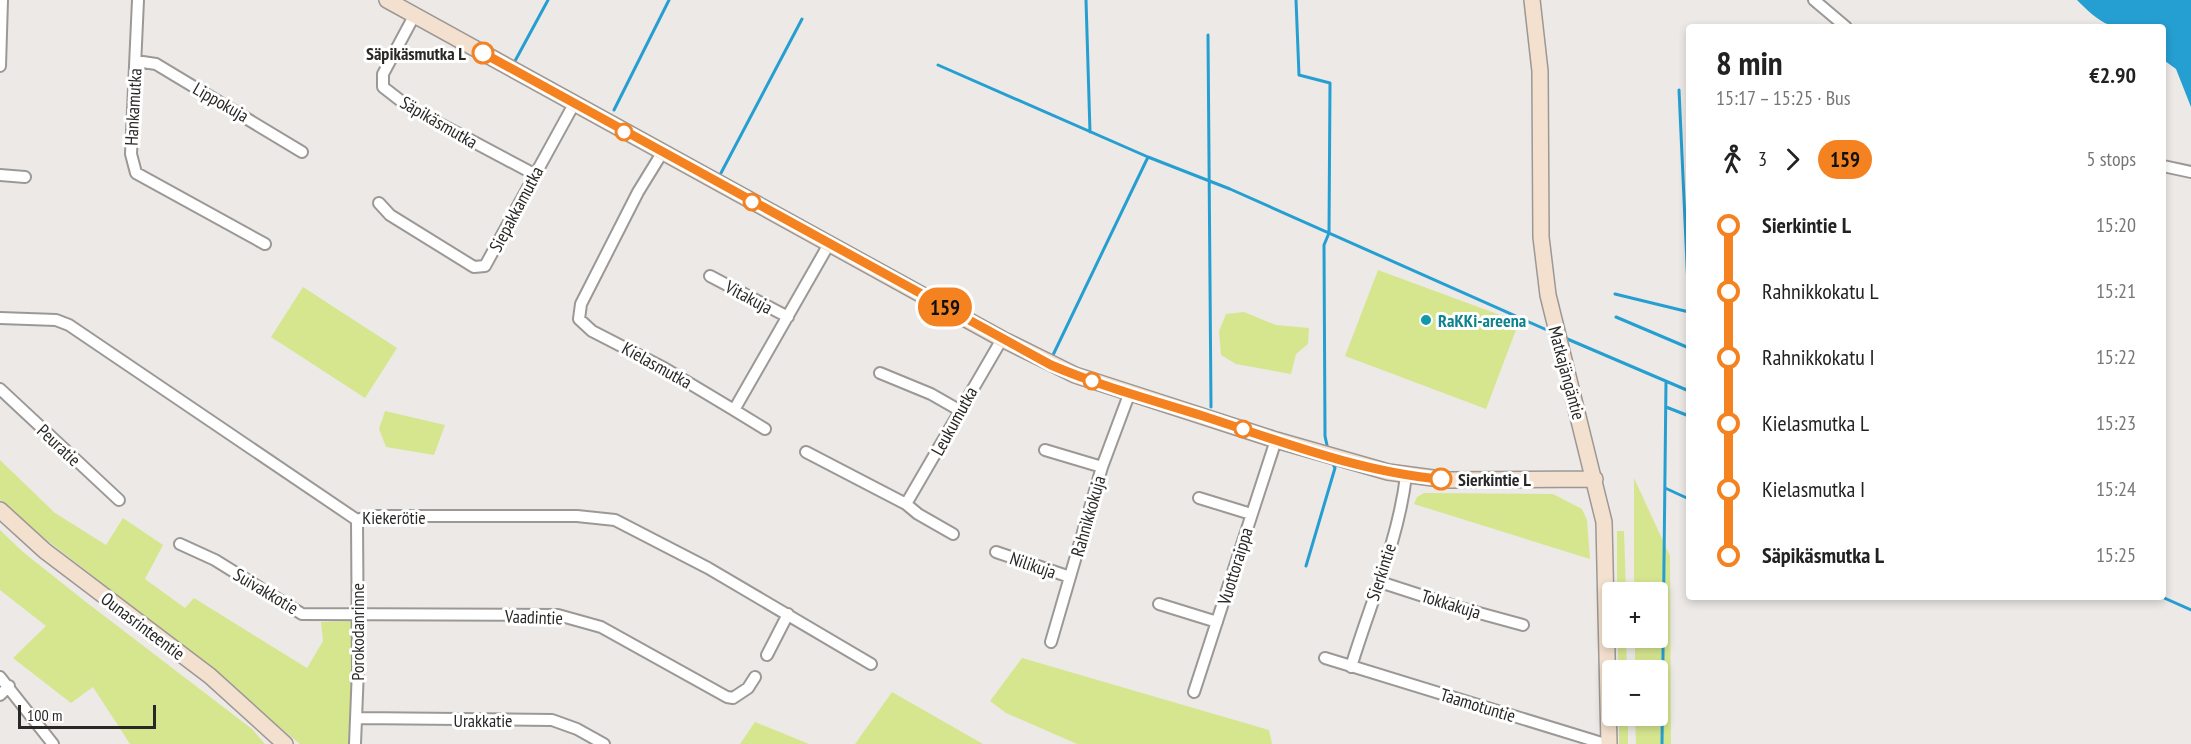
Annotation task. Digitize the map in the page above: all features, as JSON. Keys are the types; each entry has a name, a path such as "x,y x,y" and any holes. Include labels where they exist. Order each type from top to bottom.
{"street":[{"path":"0,66 2,0"},
{"name":"Hankamutka","path":"138,0 131,154 136,173 265,244"},
{"path":"387,0 1002,339 1075,375 1275,440 1406,476 1448,480 1595,479"},
{"name":"Matkajängäntie","path":"1532,0 1540,71 1541,237 1548,295 1604,522 1607,563 1607,744"},
{"path":"1814,0 1842,24"},
{"name":"Säpikäsmutka","path":"414,16 383,74 383,87 410,108 534,174"},
{"name":"Lippokuja","path":"136,61 156,64 302,152"},
{"name":"Siepakkamutka","path":"379,203 390,215 474,267 480,268 490,258 574,104"},
{"name":"Kielasmutka","path":"662,153 638,192 581,304 579,319 592,331 655,363 734,410"},
{"path":"2166,167 2191,172"},
{"path":"0,176 25,177"},
{"path":"765,429 734,410 829,244"},
{"name":"Vitakuja","path":"710,276 788,317"},
{"name":"Kiekerötie","path":"0,318 56,320 69,325 357,520 370,516 605,517 625,524 708,568 871,664"},
{"name":"Leukumutka","path":"906,504 1002,339"},
{"path":"880,373 931,394 959,410"},
{"name":"Peuratie","path":"0,389 119,500"},
{"name":"Rahnikkokuja","path":"1051,642 1102,467 1130,392"},
{"name":"Vuottoraippa","path":"1194,692 1275,440"},
{"path":"1046,450 1102,467"},
{"path":"806,452 906,504 918,514 953,534"},
{"name":"Sierkintie","path":"1351,667 1370,602 1380,582 1406,476"},
{"path":"1199,498 1251,514"},
{"name":"Ounasrinteentie","path":"0,510 45,551 210,676 285,744"},
{"name":"Porokodanrinne","path":"355,744 357,520"},
{"name":"Suivakkotie","path":"180,544 214,560 294,611 309,616 357,615"},
{"name":"Nilikuja","path":"996,552 1070,577"},
{"name":"Tokkakuja","path":"1380,582 1457,608 1523,625"},
{"path":"1159,604 1217,622"},
{"path":"767,655 788,614"},
{"name":"Vaadintie","path":"357,615 558,615 601,627 727,697 733,698 741,694 755,677"},
{"name":"Taamotuntie","path":"1325,658 1607,744"},
{"path":"0,677 53,744"},
{"path":"0,695 9,686"},
{"name":"Urakkatie","path":"357,718 552,720 577,729 604,744"}],"green space":[{"path":"1378,270 1519,322 1486,409 1345,356"},
{"path":"303,287 397,348 365,398 271,337"},
{"path":"1244,312 1276,325 1309,328 1308,344 1296,354 1291,374 1236,364 1221,355 1219,331 1226,314"},
{"path":"385,411 445,425 434,455 386,447 379,429"},
{"path":"0,460 55,513 106,545 123,518 163,545 145,579 185,608 194,598 307,668 323,641 321,622 352,621 357,718 350,744 300,744 194,655 11,512 0,500"},
{"path":"1634,478 1670,556 1671,744 1636,744 1635,726 1668,726 1668,660 1635,660 1635,648 1668,648 1668,582 1634,582"},
{"path":"1424,493 1553,494 1582,509 1587,520 1590,559 1414,504 1417,497"},
{"path":"0,530 23,552 86,602 252,729 265,744 130,744 93,687 71,703 13,658 46,626 0,590"},
{"path":"1617,531 1624,531 1626,582 1617,582"},
{"path":"1618,648 1626,648 1627,660 1618,660"},
{"path":"1022,658 1269,730 1272,744 1077,744 1006,713 990,701"},
{"path":"892,692 983,744 855,744"},
{"path":"755,722 809,744 740,744"},
{"path":"1619,726 1628,726 1628,744 1619,744"}],"water":[{"path":"2077,0 2191,0 2191,107 2176,69 2166,62 2166,24 2107,24"}],"waterway":[{"path":"515,61 548,0"},
{"path":"614,110 669,0"},
{"path":"1086,0 1090,132"},
{"path":"1296,0 1299,75 1330,83 1329,233 1324,245 1325,436 1328,450"},
{"path":"721,173 802,19"},
{"path":"1208,35 1211,407"},
{"path":"938,65 1148,157 1230,189 1547,330"},
{"path":"1679,90 1686,243"},
{"path":"1053,355 1148,157"},
{"path":"1615,294 1686,311"},
{"path":"1616,317 1686,347"},
{"path":"1565,338 1686,390"},
{"path":"1662,744 1666,381"},
{"path":"1666,407 1686,415"},
{"path":"1306,566 1335,468 1332,462"},
{"path":"1665,488 1686,498"},
{"path":"2166,599 2191,610"}],"bus line":[{"name":"159","path":"483,53 1051,365 1104,386 1130,392 1329,456 1406,476 1441,479"}],"place":[{"name":"Säpikäsmutka L","path":"483,53"},
{"name":"RaKKi-areena","path":"1426,320"},
{"name":"Sierkintie L","path":"1441,479"}]}
